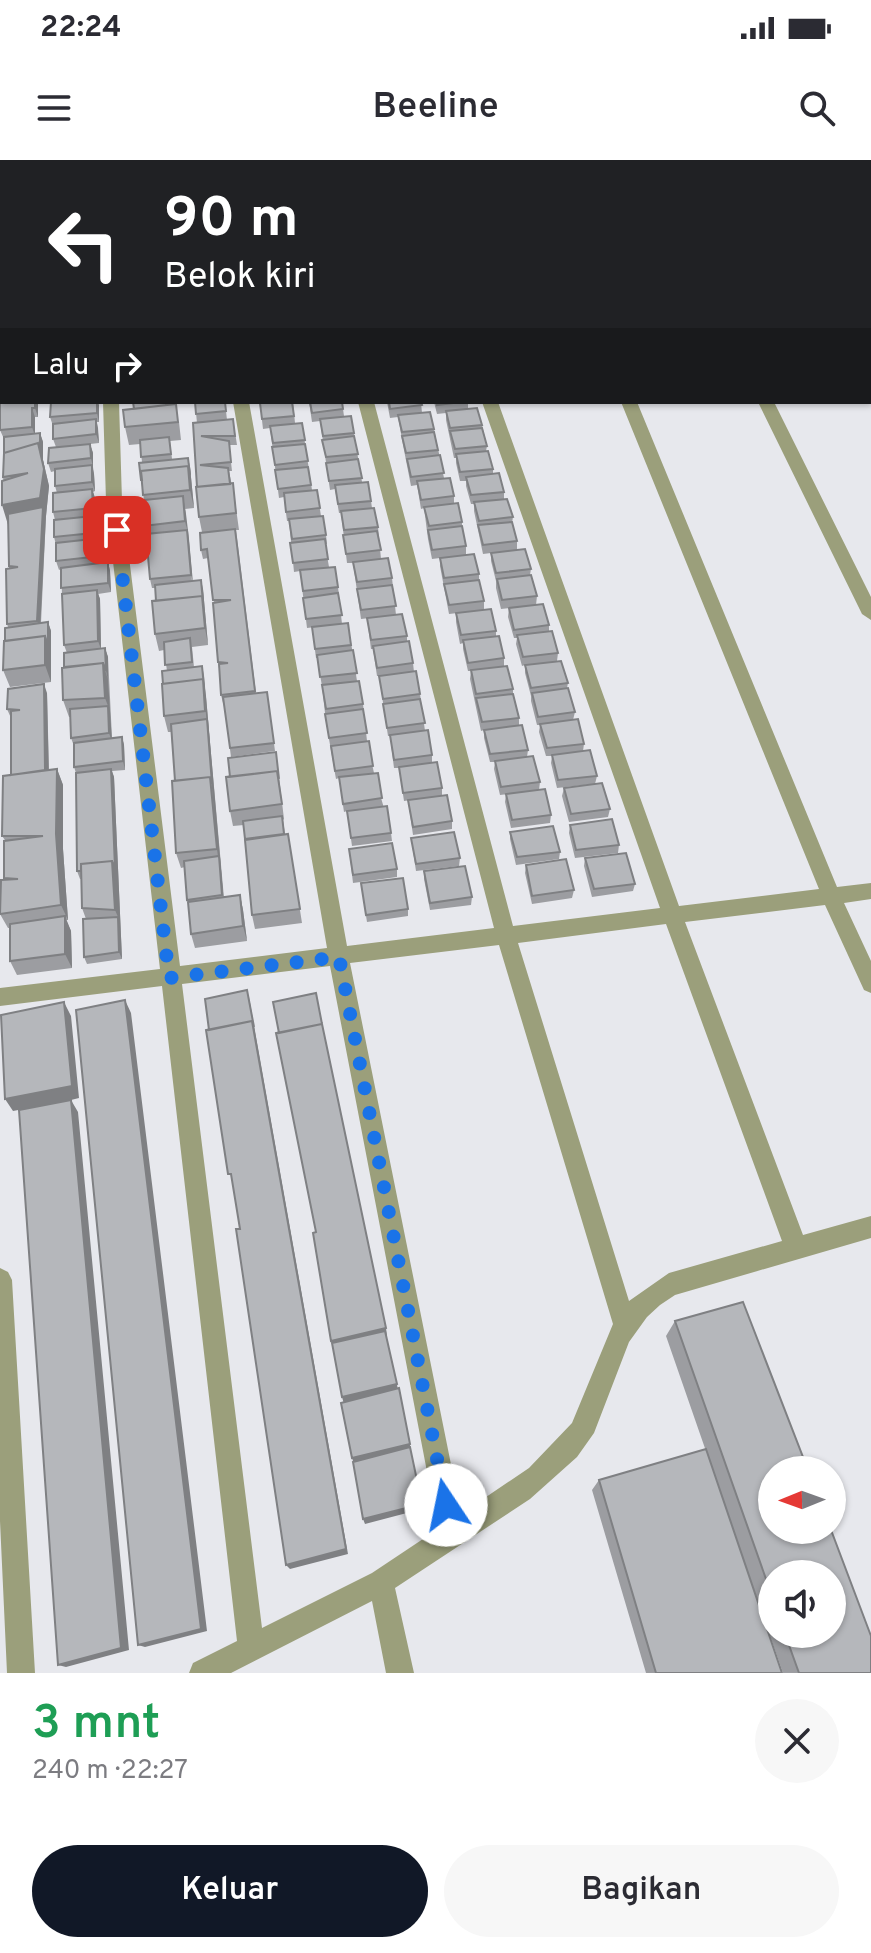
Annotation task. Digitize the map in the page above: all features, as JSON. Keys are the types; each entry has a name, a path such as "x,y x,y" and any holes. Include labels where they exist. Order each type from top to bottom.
{"street":[{"path":"111,404 114,501 251,1649"},
{"path":"241,404 339,957 452,1535"},
{"path":"367,404 506,936 624,1322"},
{"path":"491,404 673,917 796,1248"},
{"path":"630,404 831,895 871,984"},
{"path":"767,404 871,614"},
{"path":"0,997 871,891"},
{"path":"203,1673 381,1582 520,1490 555,1461 582,1431 624,1322 643,1301 669,1285 871,1227"},
{"path":"0,1280 21,1673"},
{"path":"381,1582 400,1673"}],"building":[{"path":"0,404 35,404 32,408 32,427 0,430"},
{"path":"51,404 97,404 97,413 50,417"},
{"path":"133,404 166,404 166,405 134,409"},
{"path":"176,404 178,422 125,427 123,410"},
{"path":"195,404 225,404 226,411 196,414"},
{"path":"260,404 292,404 294,416 262,419"},
{"path":"310,404 342,404 343,409 312,413"},
{"path":"389,404 422,405 390,409"},
{"path":"477,408 482,425 450,428 446,411"},
{"path":"430,412 434,429 402,432 398,415"},
{"path":"351,416 354,433 323,436 320,419"},
{"path":"96,419 96,434 53,439 53,424"},
{"path":"233,419 235,436 201,436 229,441 231,462 200,465 228,468 230,484 197,487 193,423"},
{"path":"302,423 305,440 273,443 270,426"},
{"path":"482,428 487,446 455,449 450,431"},
{"path":"434,432 438,450 406,453 402,436"},
{"path":"40,433 40,451 38,443 4,453 4,437"},
{"path":"354,436 358,454 326,457 322,440"},
{"path":"169,437 171,454 141,457 140,440"},
{"path":"38,443 44,469 40,498 2,505 2,481 28,473 3,477 4,453"},
{"path":"90,444 91,458 48,463 49,448"},
{"path":"305,444 308,461 275,465 272,447"},
{"path":"488,451 493,469 460,472 456,454"},
{"path":"440,455 444,473 411,477 407,459"},
{"path":"188,458 190,475 188,466 141,471 141,480 139,463"},
{"path":"358,459 362,478 329,481 326,463"},
{"path":"92,465 92,482 55,486 55,469"},
{"path":"188,466 190,490 143,495 141,471"},
{"path":"308,467 311,485 278,489 275,470"},
{"path":"499,473 504,492 471,495 466,477"},
{"path":"450,478 454,496 421,500 417,481"},
{"path":"368,482 371,501 338,504 335,485"},
{"path":"233,483 236,513 199,517 196,487"},
{"path":"92,489 93,508 53,512 53,493"},
{"path":"317,490 320,508 286,512 284,493"},
{"path":"183,496 185,521 127,528 125,502"},
{"path":"507,499 513,517 479,521 474,502"},
{"path":"458,503 462,522 429,526 424,507"},
{"path":"43,507 37,621 7,624 6,569 18,567 9,566 8,514"},
{"path":"374,508 378,527 344,530 341,511"},
{"path":"93,516 93,533 54,537 54,520"},
{"path":"323,516 326,535 292,539 289,519"},
{"path":"512,522 517,541 483,545 478,525"},
{"path":"462,526 466,546 432,550 428,530"},
{"path":"235,529 255,691 221,695 219,664 228,663 218,662 213,603 231,600 213,600 207,549 201,550 200,533"},
{"path":"187,530 191,575 150,579 146,534"},
{"path":"377,531 381,550 346,554 343,535"},
{"path":"101,538 101,556 56,561 56,543"},
{"path":"325,539 328,559 293,563 290,543"},
{"path":"525,549 531,569 496,573 491,553"},
{"path":"474,554 479,574 444,578 440,558"},
{"path":"388,558 392,578 357,582 353,562"},
{"path":"108,562 108,583 61,588 61,568"},
{"path":"335,567 338,587 303,591 300,570"},
{"path":"531,575 537,596 502,600 497,579"},
{"path":"201,580 203,603 202,596 156,601 155,585"},
{"path":"479,580 484,601 449,605 444,584"},
{"path":"392,585 396,606 361,610 357,589"},
{"path":"97,590 98,641 64,645 62,594"},
{"path":"338,593 342,615 306,619 303,598"},
{"path":"202,596 205,628 155,634 152,601"},
{"path":"543,604 549,625 514,630 509,608"},
{"path":"491,609 496,631 461,635 456,613"},
{"path":"402,614 407,636 371,640 367,618"},
{"path":"48,622 48,645 45,636 5,641 5,628"},
{"path":"348,623 351,645 315,649 312,627"},
{"path":"552,631 558,653 523,657 517,635"},
{"path":"45,636 45,665 3,670 4,641"},
{"path":"499,636 504,658 468,663 463,640"},
{"path":"190,638 192,662 165,665 164,642"},
{"path":"409,641 413,663 377,668 373,646"},
{"path":"105,648 106,671 103,663 64,667 64,653"},
{"path":"353,650 357,673 320,677 317,655"},
{"path":"561,661 568,683 531,688 525,665"},
{"path":"103,663 105,698 63,700 62,668"},
{"path":"202,666 204,687 203,679 163,684 162,671"},
{"path":"507,666 513,689 476,694 471,670"},
{"path":"416,671 420,694 383,699 379,676"},
{"path":"203,679 205,711 164,716 162,684"},
{"path":"359,681 363,704 326,709 322,685"},
{"path":"44,684 45,770 11,775 11,711 20,710 7,709 8,689"},
{"path":"568,688 575,712 538,717 532,693"},
{"path":"267,692 274,743 230,748 223,697"},
{"path":"513,694 519,718 482,722 476,698"},
{"path":"420,699 425,723 387,728 383,704"},
{"path":"108,706 109,733 71,738 70,709"},
{"path":"363,709 367,733 329,738 325,714"},
{"path":"207,719 212,784 210,777 175,781 171,724"},
{"path":"578,719 584,744 547,748 540,724"},
{"path":"522,725 528,750 490,754 484,730"},
{"path":"428,730 432,755 394,760 390,735"},
{"path":"122,737 123,761 74,767 74,743"},
{"path":"369,741 373,766 335,771 331,746"},
{"path":"590,750 597,776 558,780 552,755"},
{"path":"276,752 279,779 277,771 230,777 228,758"},
{"path":"533,756 540,782 501,787 495,761"},
{"path":"437,762 442,788 403,793 399,767"},
{"path":"57,769 56,834 61,905 0,914 1,880 18,879 4,878 4,841 43,836 2,836 3,776"},
{"path":"111,769 115,868 112,861 81,864 81,871 77,871 76,773"},
{"path":"277,771 282,804 230,811 226,777"},
{"path":"378,773 382,798 343,804 339,777"},
{"path":"210,777 217,849 176,853 172,781"},
{"path":"602,783 610,809 571,814 564,788"},
{"path":"545,789 551,815 512,820 506,794"},
{"path":"447,795 452,821 413,827 408,800"},
{"path":"387,806 391,833 351,838 347,811"},
{"path":"282,816 284,834 245,839 243,821"},
{"path":"612,819 619,845 576,850 570,825"},
{"path":"553,826 560,852 517,857 510,832"},
{"path":"454,832 460,858 416,864 411,838"},
{"path":"288,834 300,909 252,915 245,840"},
{"path":"392,843 397,869 353,875 349,849"},
{"path":"626,853 635,884 594,889 585,858"},
{"path":"219,856 222,895 187,900 184,861"},
{"path":"566,859 574,890 532,896 526,865"},
{"path":"112,861 115,910 82,908 81,864"},
{"path":"465,866 472,897 430,903 424,871"},
{"path":"403,878 408,909 366,915 361,883"},
{"path":"240,895 243,926 191,934 188,902"},
{"path":"65,916 65,954 10,961 10,924"},
{"path":"118,917 119,952 84,957 83,919"},
{"path":"247,990 254,1027 252,1021 209,1030 205,999"},
{"path":"316,993 322,1024 279,1033 273,1002"},
{"path":"125,1000 201,1629 138,1645 76,1010"},
{"path":"64,1002 72,1086 5,1099 1,1015"},
{"path":"252,1021 346,1549 286,1565 236,1229 240,1229 231,1174 228,1174 206,1030"},
{"path":"322,1024 386,1328 331,1341 313,1233 316,1232 276,1033"},
{"path":"71,1100 121,1648 58,1665 19,1110"},
{"path":"743,1302 803,1456 758,1456 758,1544 836,1544 842,1560 759,1560 675,1321"},
{"path":"385,1331 397,1384 342,1397 332,1343"},
{"path":"399,1388 410,1444 352,1458 341,1403"},
{"path":"410,1447 422,1504 363,1519 353,1462"},
{"path":"706,1449 758,1602 758,1648 774,1648 782,1673 656,1673 599,1480"},
{"path":"846,1570 871,1636 871,1673 799,1673 790,1648 846,1648"}],"route":[{"path":"117,530 169,978 339,957 446,1505"}]}
